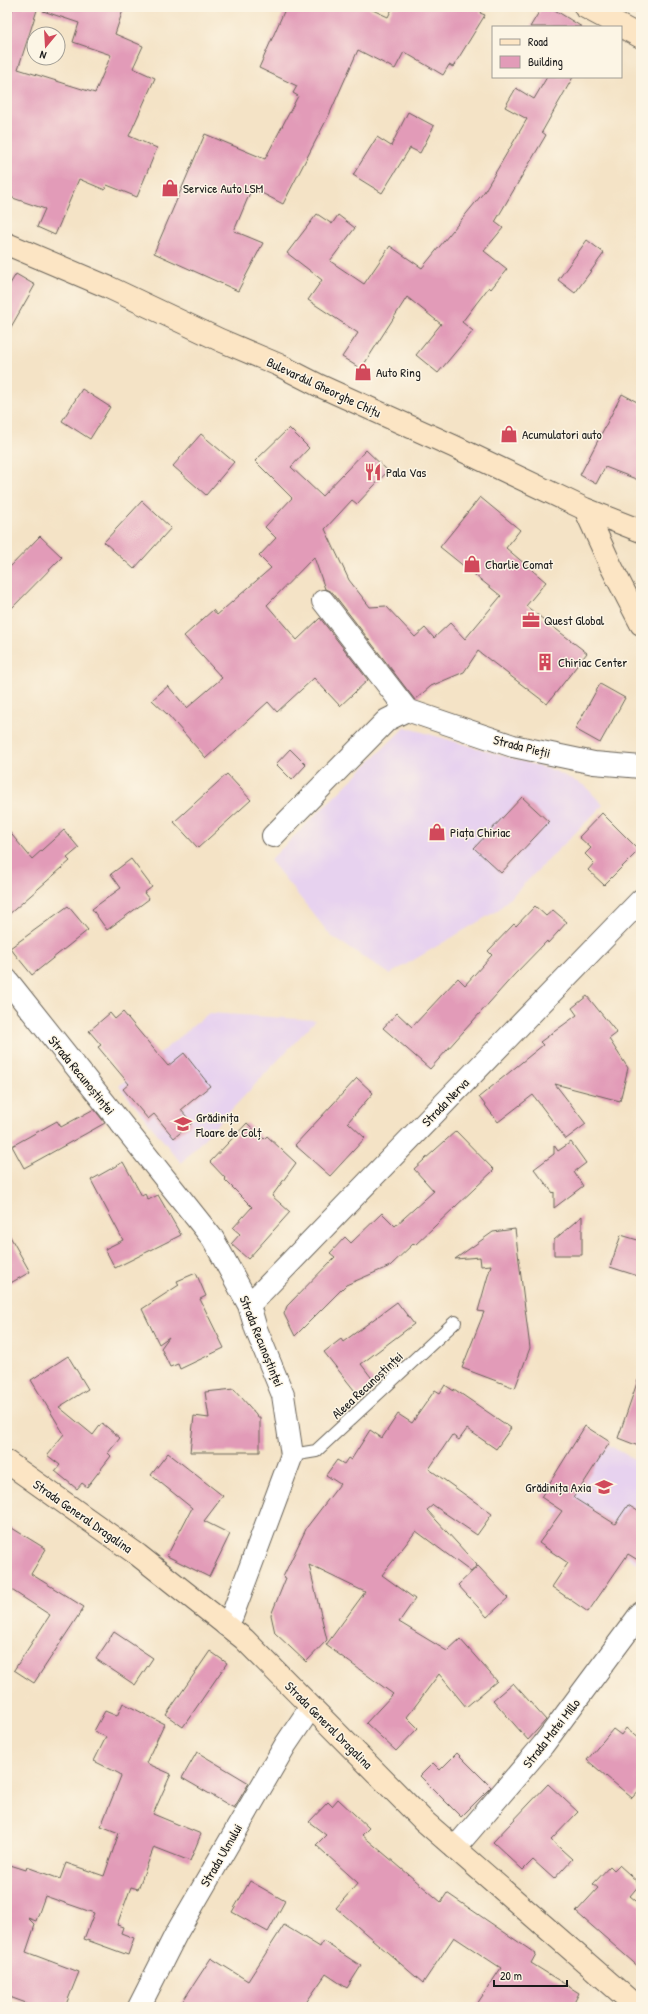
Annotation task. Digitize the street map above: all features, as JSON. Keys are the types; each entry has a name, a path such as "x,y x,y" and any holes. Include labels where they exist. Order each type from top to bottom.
{"main road":[{"path":"585,7 620,26"},
{"path":"622,27 641,37"},
{"name":"Bulevardul Gheorghe Chițu","path":"7,244 108,287 220,340 279,365 318,385 585,509 641,532"},
{"path":"585,509 611,566 641,624"},
{"name":"Strada General Dragalina","path":"7,1462 138,1555 244,1639 424,1821 637,2007"}],"street":[{"path":"273,836 387,720 406,710 323,601"},
{"name":"Strada Pieții","path":"406,710 513,746 594,763 641,767"},
{"name":"Strada Nerva","path":"249,1305 641,900"},
{"name":"Strada Recunoștinței","path":"7,980 213,1238 249,1305 256,1329 283,1395 292,1455 232,1616 226,1625"},
{"name":"Strada Matei Millo","path":"455,1848 543,1745 641,1613"},
{"name":"Strada Ulmului","path":"139,2007 176,1934 286,1744 311,1707"}],"lane":[{"name":"Aleea Recunoștinței","path":"292,1455 316,1451 455,1322"}],"shaded area":[{"name":"Piața Chiriac","path":"405,727 555,771 585,786 603,805 498,910 390,974 331,936 270,860"},
{"name":"Grădinița Floare de Colț","path":"209,1013 316,1020 181,1163 119,1086"},
{"name":"Grădinița Axia","path":"598,1439 641,1463 641,1566 553,1511"}],"building":[{"path":"13,7 38,7 32,26 26,26 26,44 18,69 95,93 111,55 73,42 79,23 43,11 43,7 124,7 115,34 143,46 133,68 155,78 129,136 157,148 137,197 107,185 105,190 79,179 55,235 37,227 45,209 7,196 7,27"},
{"path":"286,7 366,7 388,17 393,7 484,7 480,13 485,15 453,67 449,65 443,75 404,52 395,69 358,50 330,113 283,204 252,188 234,231 263,243 238,291 154,253 205,134 265,159 298,96 293,93 297,86 259,68"},
{"path":"542,7 550,7 580,26 531,26"},
{"path":"546,78 572,78 542,132 546,135 495,222 503,228 484,251 507,269 491,289 489,287 462,322 473,331 438,373 416,355 441,324 407,297 361,369 342,357 358,333 308,300 322,280 287,253 317,214 332,224 338,215 355,228 330,261 364,284 390,246 422,268 484,192 527,119 505,107 516,88 534,99"},
{"path":"408,112 434,126 420,153 410,148 382,193 353,175 377,137 391,146"},
{"path":"587,240 604,253 575,293 558,280"},
{"path":"16,274 35,285 7,334 7,289"},
{"path":"82,389 110,407 90,439 62,421"},
{"path":"622,394 641,404 641,481 605,467 596,484 580,475"},
{"path":"289,428 309,448 291,467 322,496 366,450 388,471 357,504 352,500 325,529 349,580 370,607 386,606 415,637 425,628 434,638 450,623 465,639 501,596 440,547 480,497 520,530 506,548 546,582 526,606 587,653 547,704 478,651 464,672 431,686 415,700 333,593 325,589 314,557 267,605 297,640 320,618 368,680 340,706 314,678 277,712 268,702 206,758 168,715 152,700 168,686 187,708 222,678 184,636 213,610 217,615 271,568 259,556 276,538 265,527 292,498 255,461"},
{"path":"201,434 234,462 206,495 173,466"},
{"path":"142,501 171,528 134,569 104,542"},
{"path":"40,536 62,557 7,613 7,570"},
{"path":"600,684 625,698 600,743 575,729"},
{"path":"290,749 306,765 292,780 276,764"},
{"path":"227,774 251,800 198,848 174,822"},
{"path":"522,797 549,822 501,873 474,848"},
{"path":"602,813 639,850 604,885 588,870 594,863 585,854 591,848 579,837"},
{"path":"7,829 32,859 64,830 79,848 67,858 70,861 7,916"},
{"path":"131,859 152,887 144,893 149,899 107,930 92,909 121,888 111,874"},
{"path":"68,906 88,930 32,975 10,948"},
{"path":"535,906 546,916 553,910 567,922 548,943 547,941 514,975 430,1069 383,1028 397,1013 412,1027 458,978 465,985 492,955 488,951 514,924 516,926"},
{"path":"587,996 617,1033 609,1039 628,1068 620,1101 555,1084 586,1124 566,1139 533,1095 498,1122 479,1097 543,1045 540,1042 577,1015 572,1008"},
{"path":"123,1012 168,1066 184,1053 210,1086 181,1110 192,1123 174,1138 154,1114 148,1119 123,1089 129,1084 98,1047 101,1045 89,1031 110,1013 115,1019"},
{"path":"357,1078 373,1093 348,1122 365,1138 330,1176 295,1145"},
{"path":"94,1109 105,1123 24,1168 12,1146 57,1121 61,1127"},
{"path":"247,1123 264,1139 267,1136 296,1163 272,1196 290,1212 248,1259 231,1244 240,1234 233,1228 252,1207 225,1180 226,1179 210,1162"},
{"path":"456,1131 494,1170 415,1245 414,1243 390,1266 346,1285 295,1336 284,1314 287,1306 335,1257 330,1253 345,1237 351,1243 382,1213 395,1226 434,1191 414,1169"},
{"path":"571,1142 586,1163 574,1172 583,1186 554,1208 554,1192 553,1193 534,1169 554,1154 554,1145 558,1151"},
{"path":"123,1162 142,1196 145,1194 148,1200 158,1195 181,1235 115,1268 105,1249 123,1240 91,1180"},
{"path":"582,1216 582,1255 554,1255 554,1240"},
{"path":"515,1229 530,1348 515,1388 462,1368 484,1312 478,1311 491,1265 481,1266 480,1257 455,1259 493,1232"},
{"path":"7,1231 30,1272 7,1285"},
{"path":"621,1235 641,1241 641,1277 610,1267"},
{"path":"196,1273 206,1296 200,1299 224,1348 180,1369 178,1364 170,1367 161,1348 169,1337 159,1344 142,1309 179,1285 177,1281"},
{"path":"397,1302 414,1324 361,1364 374,1381 358,1395 324,1352 341,1339 343,1342"},
{"path":"68,1356 88,1389 59,1407 93,1435 102,1423 120,1438 108,1453 111,1456 87,1487 82,1483 77,1489 55,1471 60,1465 47,1455 64,1434 31,1380"},
{"path":"638,1380 641,1381 641,1447 618,1438"},
{"path":"445,1385 454,1391 454,1389 511,1428 496,1449 467,1429 459,1440 452,1435 429,1469 492,1514 477,1535 433,1505 427,1510 477,1565 471,1572 416,1531 382,1575 415,1599 399,1622 447,1651 460,1639 497,1681 466,1707 439,1674 407,1717 418,1728 396,1751 366,1723 393,1694 326,1645 365,1592 309,1565 327,1640 306,1662 275,1633 271,1615 286,1578 283,1577 307,1527 340,1484 326,1475 337,1460 344,1464 348,1458 351,1460 370,1430 382,1438 398,1414 412,1423 435,1390 440,1393"},
{"path":"234,1389 257,1417 260,1417 260,1452 190,1452 194,1416 209,1418 205,1392"},
{"path":"585,1426 610,1442 574,1498 615,1524 628,1505 641,1513 641,1562 628,1554 588,1612 552,1587 568,1563 539,1543 562,1511 541,1497"},
{"path":"168,1453 223,1496 204,1521 230,1534 209,1577 167,1556 192,1508 151,1475"},
{"path":"7,1525 46,1549 31,1574 84,1607 34,1683 14,1670 50,1615 7,1587"},
{"path":"478,1566 508,1598 487,1617 458,1585"},
{"path":"114,1632 153,1658 135,1685 96,1659"},
{"path":"210,1651 227,1663 183,1727 166,1715"},
{"path":"513,1683 546,1720 528,1740 493,1700"},
{"path":"123,1703 164,1724 146,1763 171,1774 153,1814 201,1834 190,1861 154,1847 138,1889 131,1887 117,1925 123,1927 121,1933 134,1938 128,1955 84,1939 94,1913 45,1896 36,1921 28,1918 35,1925 26,1952 79,1972 65,2007 37,2007 7,1996 7,1864 26,1870 27,1867 60,1879 66,1863 104,1876 119,1833 101,1826 121,1776 120,1774 94,1761 106,1737 94,1731 105,1711 117,1716"},
{"path":"626,1728 641,1741 641,1788 632,1798 587,1760 613,1729 621,1735"},
{"path":"197,1752 249,1783 234,1808 182,1778"},
{"path":"457,1753 491,1787 461,1817 420,1776 433,1763 440,1770"},
{"path":"548,1784 578,1812 551,1840 572,1859 554,1879 533,1860 523,1870 493,1842"},
{"path":"338,1799 369,1828 362,1835 441,1902 447,1893 536,1954 531,1963 579,1993 572,2007 475,2007 501,1968 454,1937 423,1983 336,1908 358,1883 316,1845 326,1835 309,1822 328,1802 332,1806"},
{"path":"619,1865 640,1884 630,1896 641,1905 641,1969 576,1912 598,1888 593,1884 610,1866 614,1870"},
{"path":"250,1881 285,1901 268,1932 232,1912"},
{"path":"284,1925 320,1947 323,1941 361,1966 347,1988 326,1974 303,2007 179,2007 211,1958 248,1981"}],"place":[{"name":"Service Auto LSM","path":"170,188"},
{"name":"Auto Ring","path":"363,372"},
{"name":"Acumulatori auto","path":"509,434"},
{"name":"Pala Vas","path":"373,472"},
{"name":"Charlie Comat","path":"472,564"},
{"name":"Quest Global","path":"531,620"},
{"name":"Chiriac Center","path":"545,662"},
{"name":"Piața Chiriac","path":"437,832"},
{"name":"Grădinița Floare de Colț","path":"183,1124"},
{"name":"Grădinița Axia","path":"604,1487"}]}
